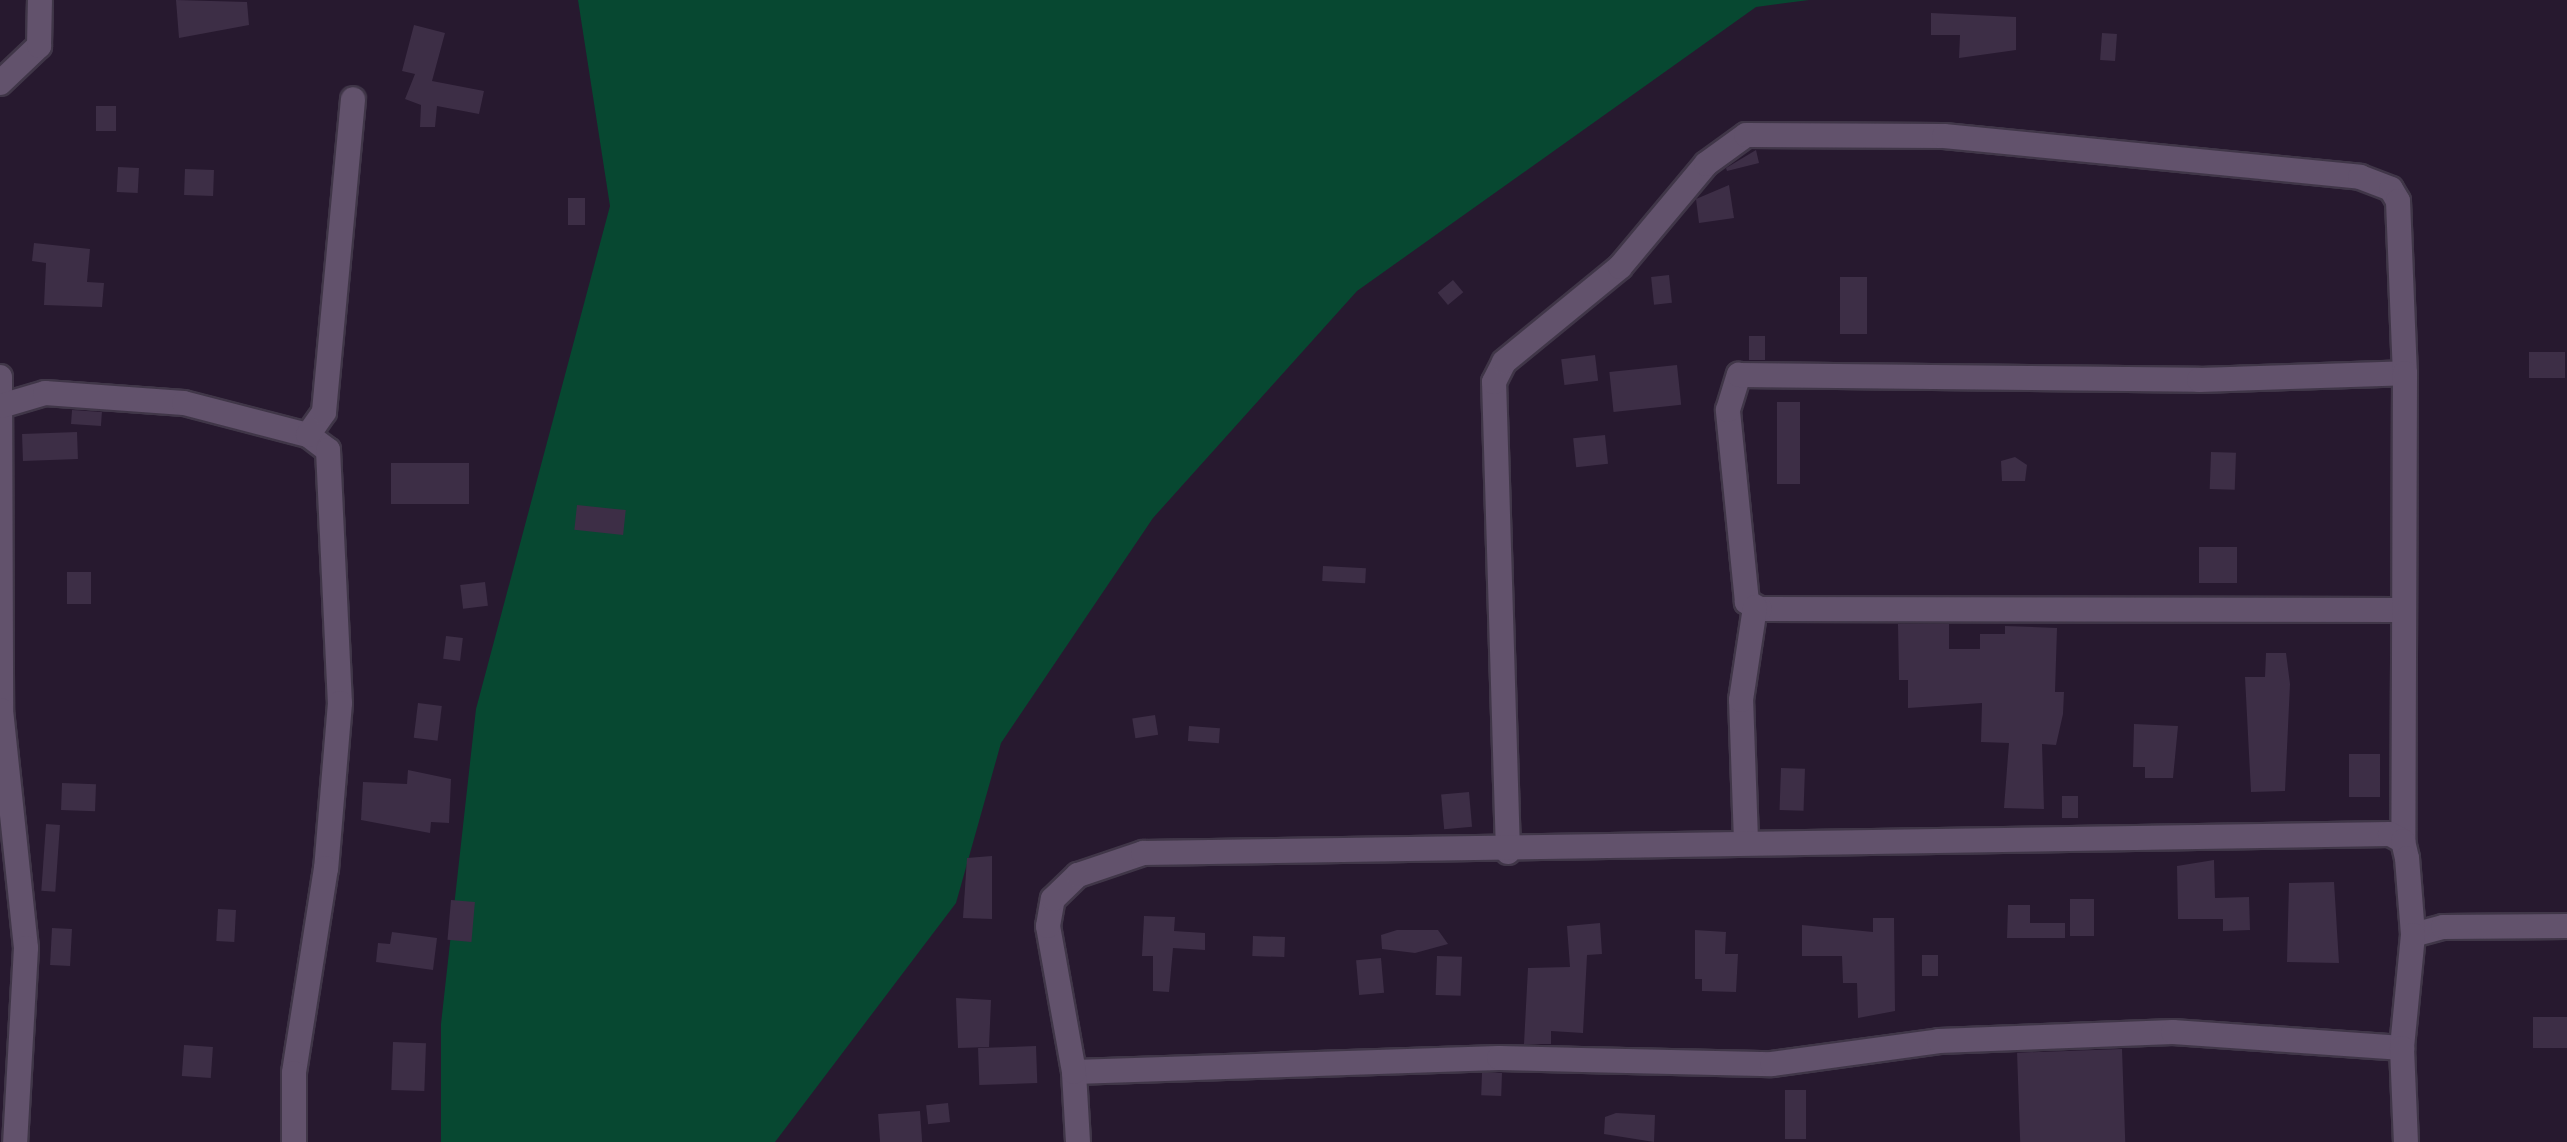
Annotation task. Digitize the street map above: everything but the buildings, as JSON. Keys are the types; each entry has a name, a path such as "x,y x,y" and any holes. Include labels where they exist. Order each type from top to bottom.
{"street":[{"path":"0,83 35,54 40,0"},
{"path":"308,435 324,412 353,99"},
{"path":"1508,852 1494,382 1504,362 1620,267 1706,164 1746,135 1944,136 2360,177 2391,189 2398,201 2405,373 2403,841 2413,935 2402,1048 2406,1142"},
{"path":"2404,610 1755,607 1747,602 1728,410 1739,375 2199,380 2405,373"},
{"path":"0,377 2,755 5,801 26,948 15,1142"},
{"path":"1,406 45,393 104,394 233,411 308,435 332,463 340,703 326,868 294,1073 294,1142"},
{"path":"1746,841 1741,700 1747,620 1755,607"},
{"path":"1078,1142 1074,1072 1048,926 1053,899 1078,875 1160,851 1508,852 1746,841 2361,834 2403,841"},
{"path":"2413,935 2443,927 2567,926"},
{"path":"1074,1072 1499,1058 1772,1064 1939,1041 2173,1032 2402,1048"}],"green space":[{"path":"578,0 1809,0 1756,7 1357,291 1153,518 1001,743 956,903 775,1142 441,1142 441,1024 476,709 610,206"}]}
